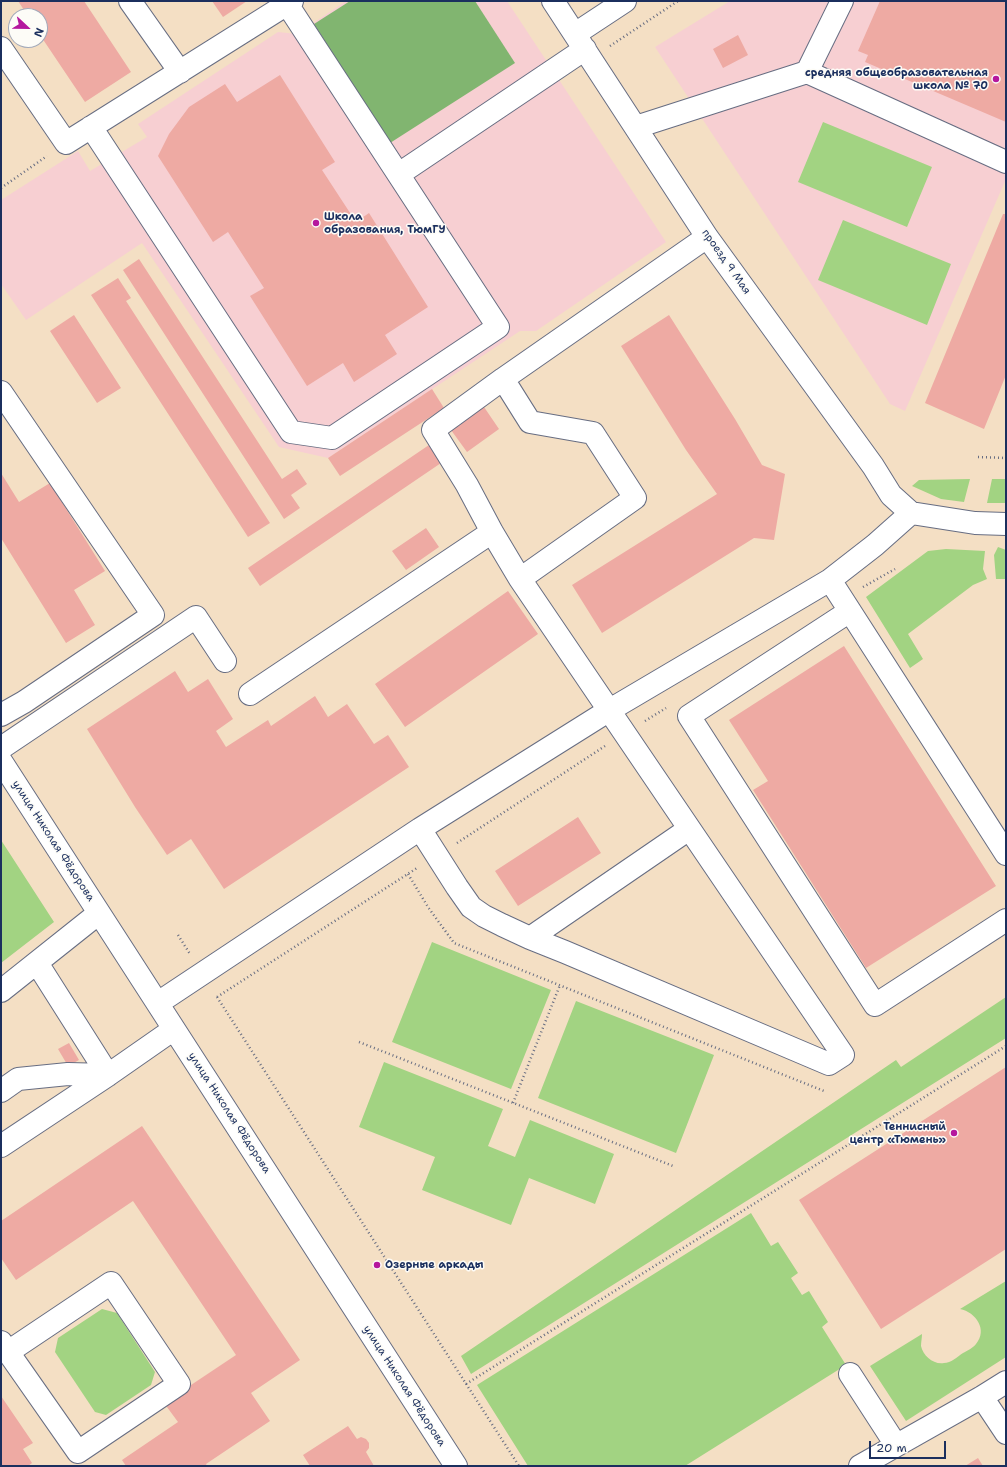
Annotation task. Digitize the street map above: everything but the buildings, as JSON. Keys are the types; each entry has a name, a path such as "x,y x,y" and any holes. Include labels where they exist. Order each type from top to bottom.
{"street":[{"path":"130,1 180,72"},
{"name":"проезд 9 Мая","path":"553,1 707,237 873,466 891,495 911,513"},
{"path":"399,174 584,47 625,1"},
{"path":"807,72 842,1"},
{"path":"1,48 66,143 290,2 498,327 332,438 292,432 92,127"},
{"path":"636,127 807,72 1006,162"},
{"path":"420,829 471,907 484,916 530,938 829,1064 842,1055 520,579 467,486 432,430 707,237"},
{"path":"503,379 530,422 593,433 635,498 520,579"},
{"path":"1,392 153,615 24,702 1,715"},
{"path":"158,1003 420,829 608,711 830,580 875,545 911,513 975,523 1006,524"},
{"path":"250,694 492,532"},
{"path":"830,580 1006,854"},
{"path":"846,605 689,716 875,1005 1006,920"},
{"path":"1,748 196,617 225,661"},
{"name":"улица Николая Фёдорова","path":"1,761 456,1466"},
{"path":"530,938 689,829"},
{"path":"1,991 99,913"},
{"path":"38,963 108,1075"},
{"path":"1,1146 174,1029"},
{"path":"1,1091 18,1079 68,1074 108,1075"},
{"path":"111,1283 179,1384 78,1452 4,1347 111,1283"},
{"path":"850,1374 896,1445"},
{"path":"863,1465 1006,1382"},
{"path":"982,1397 1003,1422"}],"path":[{"path":"584,47 678,1"},
{"path":"1,188 66,143"},
{"path":"978,457 1006,458"},
{"path":"846,605 896,569"},
{"path":"519,1466 218,997 670,705"},
{"path":"408,874 428,907 454,943 824,1091"},
{"path":"513,1103 560,985"},
{"path":"359,1042 673,1166"},
{"path":"466,1384 1006,1046"}],"shaded area":[{"path":"346,1 507,1 666,242 536,331 520,331 328,458 279,447 142,243 26,320 1,284 1,200 78,151 90,171 147,137 138,124 278,32 297,34"},
{"path":"730,1 1006,1 1006,179 905,411 890,404 655,47"}],"green space":[{"path":"350,1 475,1 515,63 390,143 314,24"},
{"path":"823,122 932,167 907,227 798,182"},
{"path":"843,220 951,264 927,325 818,280"},
{"path":"970,479 964,502 941,499 912,486 919,480"},
{"path":"992,479 1006,479 1006,503 987,503"},
{"path":"998,547 1006,550 1006,579 996,579 994,555"},
{"path":"946,549 985,551 983,569 987,579 973,585 908,634 923,659 910,668 866,597 928,551"},
{"path":"1,840 54,922 1,963"},
{"path":"432,942 551,990 511,1089 392,1042"},
{"path":"1006,997 1006,1038 471,1374 461,1356 896,1060 901,1067"},
{"path":"576,1001 714,1055 676,1153 538,1098"},
{"path":"384,1062 503,1109 488,1146 515,1157 530,1120 614,1154 595,1204 529,1178 511,1225 422,1190 435,1157 359,1127"},
{"path":"751,1213 771,1246 778,1242 798,1273 791,1278 802,1295 809,1291 828,1322 822,1327 846,1365 685,1466 528,1466 477,1385"},
{"path":"1006,1281 1006,1357 906,1421 870,1366 922,1334 922,1350 930,1359 936,1363 947,1363 954,1360 975,1345 981,1333 978,1322 975,1318 966,1311 960,1309"},
{"path":"102,1309 117,1313 155,1372 151,1385 106,1415 95,1412 55,1352 58,1338"}],"place":[{"name":"средняя общеобразовательная школа № 70","path":"996,79"},
{"name":"Школа образования, ТюмГУ","path":"316,223"},
{"name":"Теннисный центр «Тюмень»","path":"954,1133"},
{"name":"Озерные аркады","path":"377,1265"}]}
